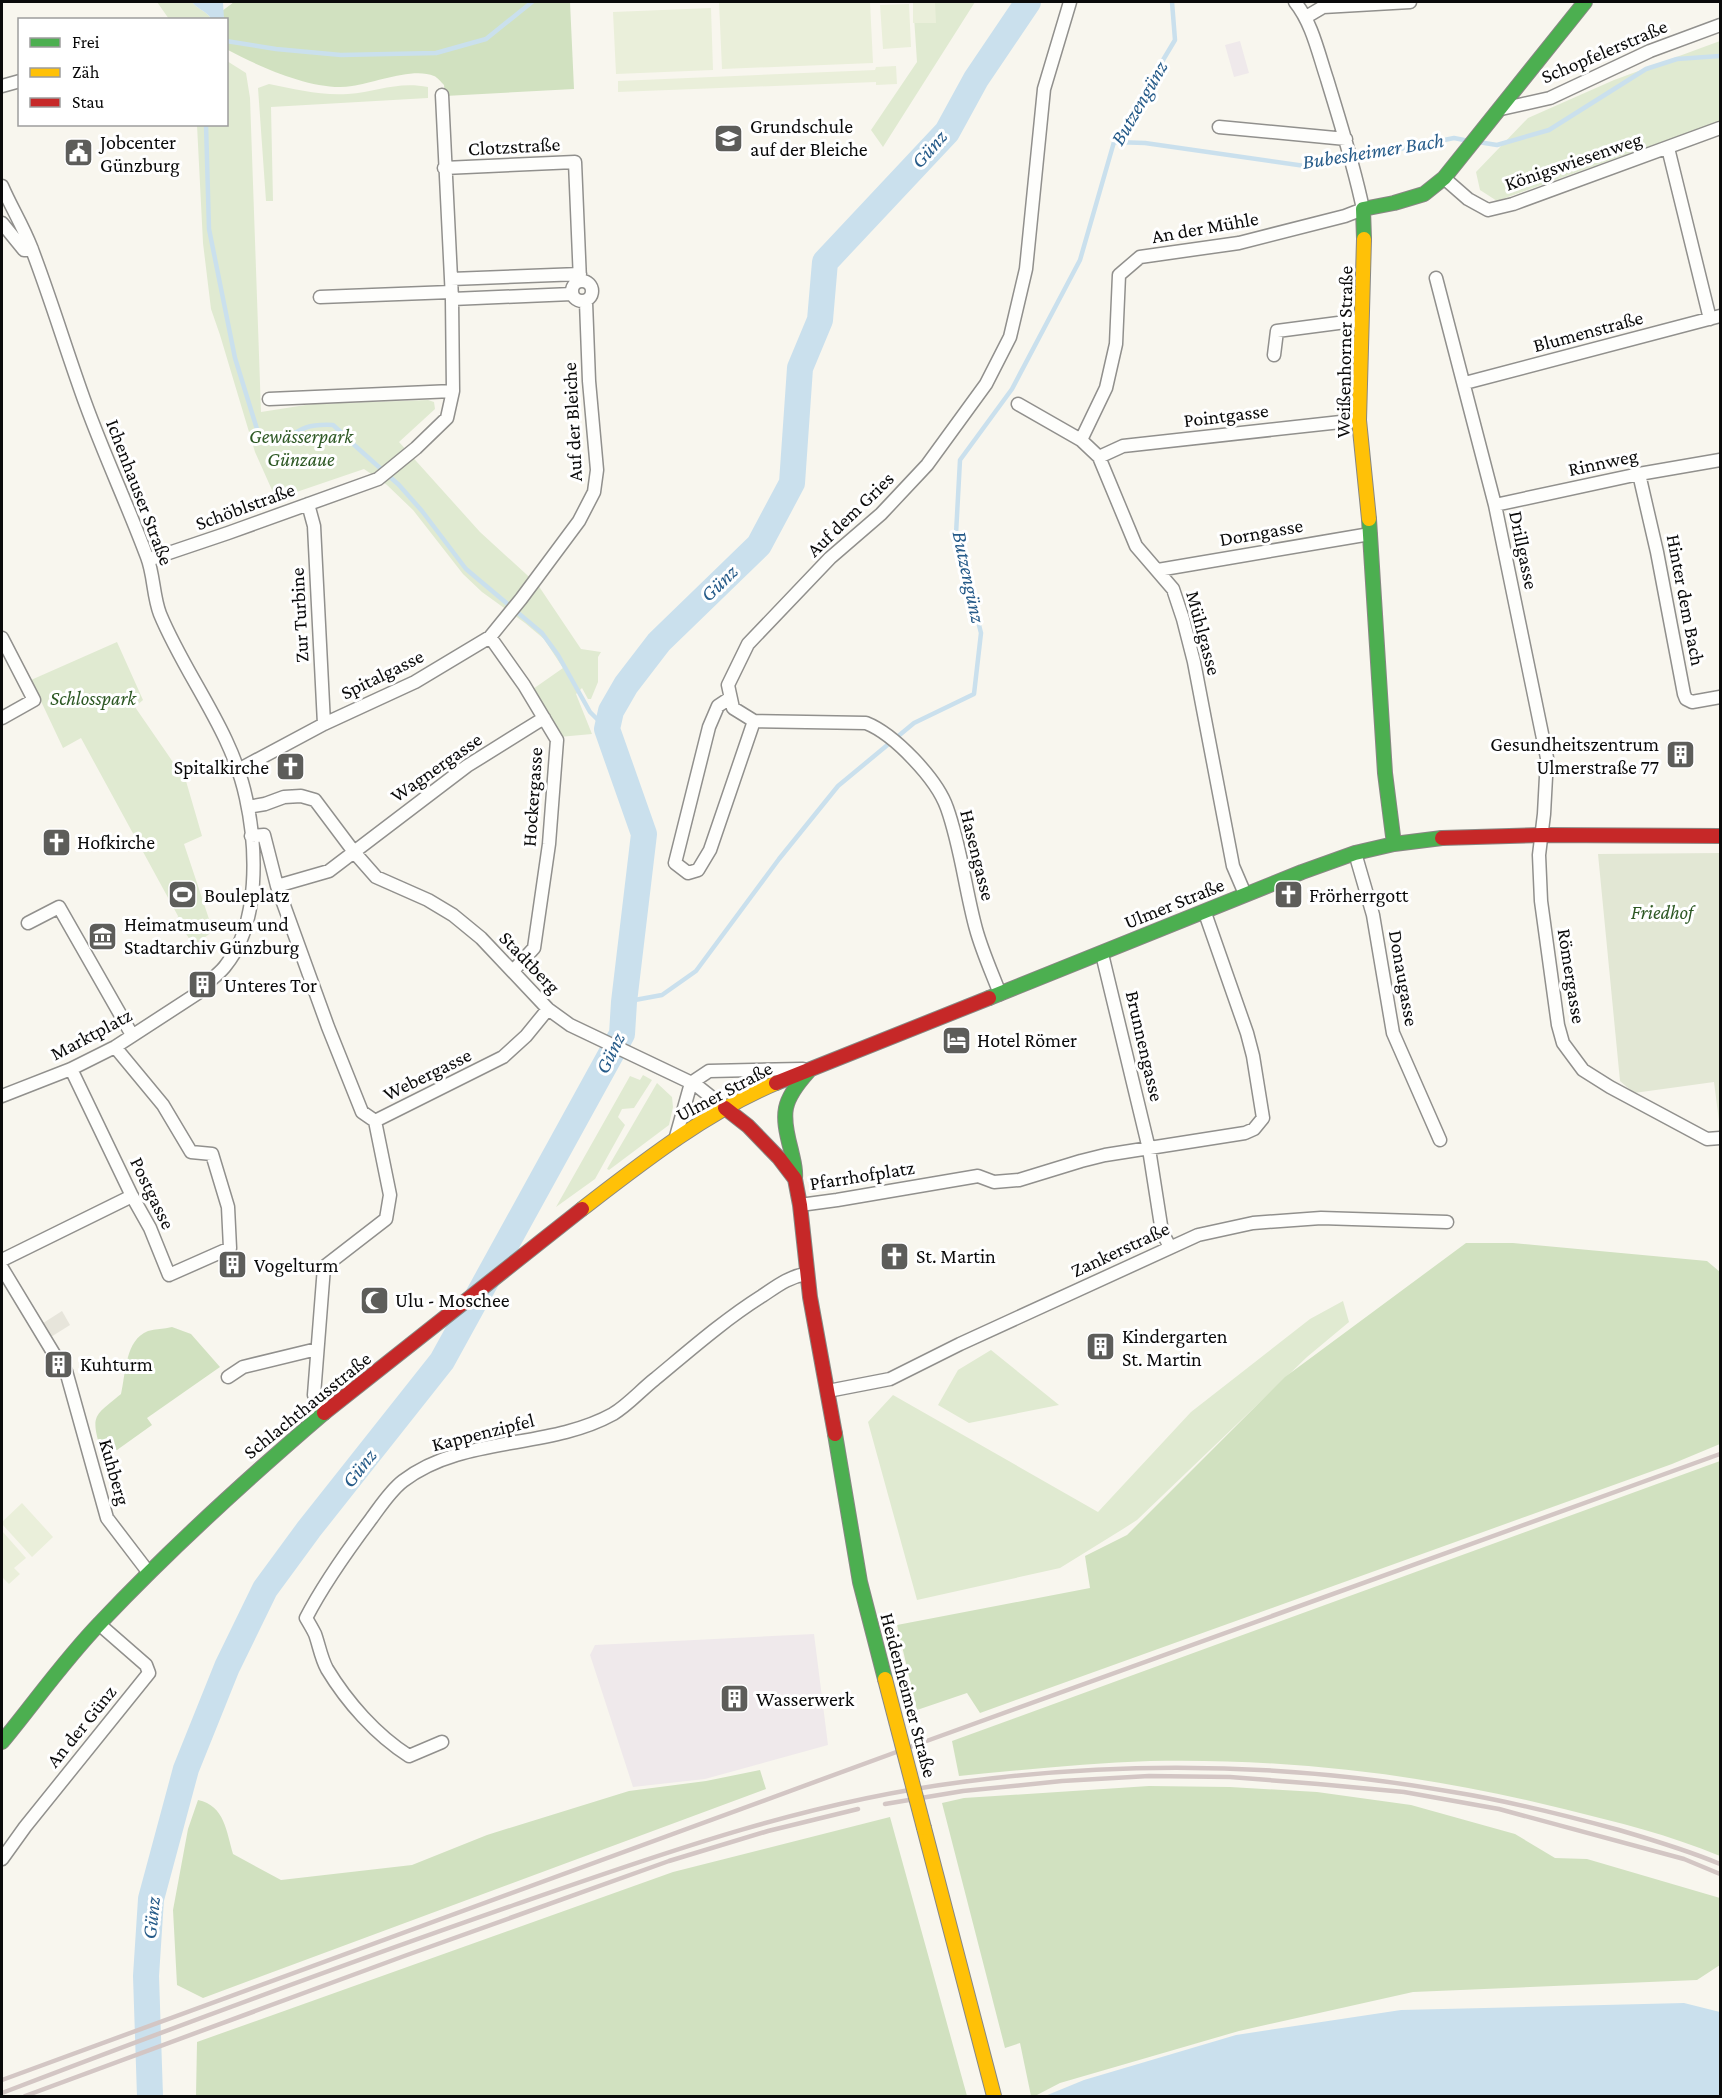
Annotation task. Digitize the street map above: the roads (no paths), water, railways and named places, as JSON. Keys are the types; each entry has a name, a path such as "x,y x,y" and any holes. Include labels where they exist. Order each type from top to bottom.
{"main road":[{"path":"1364,209 1424,194 1444,178 1585,2"},
{"name":"Weißenhorner Straße","path":"1364,209 1365,254 1359,420 1370,534 1385,772 1394,844"},
{"name":"Ulmer Straße","path":"675,1140 751,1094 810,1069 1205,913 1245,894 1355,853 1394,844 1446,838 1542,835 1720,836"},
{"path":"795,1179 796,1170 784,1119 784,1108 789,1095 810,1069"},
{"name":"Pfarrhofplatz","path":"725,1108 748,1126 779,1158 795,1179 810,1297"},
{"name":"Schlachthausstraße","path":"2,1742 99,1624 207,1516 325,1413 598,1197 675,1140"},
{"name":"Heidenheimer Straße","path":"810,1297 860,1582 994,2097"}],"street":[{"name":"Auf dem Gries","path":"754,721 710,850 698,870 688,873 675,863 709,727 718,706 730,698 728,685 748,644 830,558 881,514 927,465 986,384 1010,337 1026,269 1044,89 1070,2"},
{"path":"1294,2 1306,17 1347,144 1364,209"},
{"path":"1306,17 1323,4 1410,2"},
{"name":"Schopfelerstraße","path":"1501,109 1550,98 1650,51 1720,25"},
{"path":"2,86 18,82"},
{"name":"Schöblstraße","path":"148,560 378,479 447,418 453,391 442,95"},
{"path":"1219,127 1347,144"},
{"name":"Königswiesenweg","path":"1444,178 1468,199 1488,210 1513,204 1720,128"},
{"path":"1668,148 1715,317"},
{"name":"Clotzstraße","path":"444,168 575,162 580,278"},
{"name":"Ichenhauser Straße","path":"2,186 32,249 85,402 118,490 148,560 156,601 164,622 184,665 222,732 238,770 248,807"},
{"name":"An der Mühle","path":"1080,440 1106,388 1116,344 1119,275 1140,257 1239,243 1364,209"},
{"path":"2,223 24,250 32,249"},
{"path":"320,297 451,290 580,278 592,288 591,297 586,302 576,300 572,294 574,285 580,278"},
{"name":"Drillgasse","path":"1436,278 1495,505 1546,758 1542,835"},
{"path":"451,290 572,294"},
{"name":"Auf der Bleiche","path":"524,595 579,521 594,492 597,470 589,381 586,302"},
{"name":"Blumenstraße","path":"1465,383 1715,317"},
{"path":"1274,355 1277,332 1361,320"},
{"path":"269,399 453,391"},
{"name":"Mühlgasse","path":"1018,404 1080,440 1099,457 1130,535 1145,558 1173,589 1183,619 1209,739 1233,866 1245,894"},
{"name":"Pointgasse","path":"1099,457 1123,446 1359,420"},
{"name":"Rinnweg","path":"1495,505 1639,474 1720,460"},
{"name":"Hinter dem Bach","path":"1639,474 1657,552 1684,694 1686,699 1692,702 1720,697"},
{"name":"Zur Turbine","path":"308,504 314,526 324,724"},
{"name":"Dorngasse","path":"1158,570 1370,534"},
{"name":"Spitalgasse","path":"238,770 324,724 415,682 490,638 524,595"},
{"path":"2,638 34,700 2,718"},
{"name":"Hockergasse","path":"490,638 524,685 557,740 549,844 534,948 513,970"},
{"path":"730,698 733,708 754,721"},
{"name":"Wagnergasse","path":"354,852 467,766 544,718"},
{"name":"Hasengasse","path":"754,721 866,723 880,728 907,752 947,806 976,930 1000,994"},
{"name":"Stadtberg","path":"248,807 284,797 301,796 315,800 376,877 428,900 453,915 481,938 548,1009 581,1030 690,1083 725,1108"},
{"path":"210,981 236,950 250,905 254,877 248,807"},
{"path":"251,836 264,835 277,886 327,1027 362,1112 375,1121"},
{"name":"Römergasse","path":"1542,835 1539,855 1541,901 1558,1025 1563,1043 1583,1070 1610,1088 1707,1139 1720,1138"},
{"path":"277,886 329,871 354,852"},
{"name":"Donaugasse","path":"1355,853 1373,915 1393,1033 1440,1140"},
{"path":"28,923 59,907 132,1035"},
{"name":"Pfarrhofplatz","path":"800,1205 978,1176 994,1182 1019,1180 1081,1161 1245,1134 1254,1129 1263,1118 1253,1056 1205,913"},
{"name":"Brunnengasse","path":"1102,954 1149,1149 1162,1232 1170,1247"},
{"name":"Marktplatz","path":"2,1096 71,1069 115,1047 195,995"},
{"name":"Webergasse","path":"325,1413 314,1395 324,1267 386,1219 390,1196 375,1121 503,1058 526,1036 548,1009"},
{"name":"Postgasse","path":"71,1069 132,1196 150,1228 169,1275 230,1248 228,1207 212,1154 191,1152 163,1105 115,1047"},
{"path":"675,1140 690,1083 709,1071 810,1069"},
{"path":"2,1260 132,1196"},
{"name":"Zankerstraße","path":"828,1391 890,1379 1198,1235 1263,1222 1321,1218 1447,1222"},
{"path":"2,1268 54,1354"},
{"name":"Kappenzipfel","path":"442,1742 409,1756 365,1719 326,1667 315,1634 306,1618 318,1594 344,1556 399,1484 417,1470 450,1457 487,1447 573,1431 614,1413 728,1319 791,1277 806,1274"},
{"path":"228,1377 243,1367 317,1349"},
{"name":"Kuhberg","path":"66,1371 107,1518 149,1573"},
{"name":"An der Günz","path":"2,1859 149,1672 146,1665 99,1624"}],"water":[{"path":"192,2 223,2 224,18 210,18"},
{"path":"1684,2003 1720,2012 1720,2096 1045,2096 1084,2080 1236,2035 1401,2010"}],"waterway":[{"path":"228,41 276,49 341,55 436,53 486,39 532,2"},
{"name":"Günz","path":"150,2096 146,1976 151,1899 186,1769 227,1667 265,1589 309,1529 442,1361 622,1034 644,834 607,729 611,711 626,685 659,642 759,545 792,483 800,368 820,320 825,262 947,132 976,79 1028,2"},
{"name":"Butzengünz","path":"624,1002 662,995 696,971 779,859 838,786 914,723 974,694 981,633 956,534 960,460 1012,389 1080,260 1114,142 1175,40 1172,2"},
{"name":"Bubesheimer Bach","path":"1478,142 1497,145 1549,130 1646,69 1677,59 1720,56"},
{"path":"206,126 209,229 235,358 261,442 352,443 399,485 466,569 542,633 558,655 590,712 607,729"},
{"name":"Bubesheimer Bach","path":"1114,142 1145,143 1305,166 1326,164 1454,138 1469,141"},
{"path":"283,442 306,428 325,425 333,425 352,442"}],"railway":[{"path":"2,2080 921,1743 1720,1454"},
{"path":"2,2093 385,1951 680,1849 847,1802 962,1782 1085,1770 1147,1768 1269,1770 1330,1775 1453,1792 1536,1809 1598,1824 1720,1864"},
{"path":"885,1804 963,1791 1062,1781 1149,1776 1230,1777 1318,1784 1404,1792 1499,1809 1684,1859 1720,1874"},
{"path":"25,2096 669,1861 768,1831 858,1809"}],"place":[{"name":"Grundschule auf der Bleiche","path":"729,138"},
{"name":"Jobcenter Günzburg","path":"79,153"},
{"name":"Gesundheitszentrum Ulmerstraße 77","path":"1680,755"},
{"name":"Spitalkirche","path":"290,767"},
{"name":"Hofkirche","path":"56,842"},
{"name":"Bouleplatz","path":"183,895"},
{"name":"Frörherrgott","path":"1288,895"},
{"name":"Heimatmuseum und Stadtarchiv Günzburg","path":"103,936"},
{"name":"Unteres Tor","path":"203,985"},
{"name":"Hotel Römer","path":"956,1040"},
{"name":"St. Martin","path":"895,1256"},
{"name":"Vogelturm","path":"233,1265"},
{"name":"Ulu - Moschee","path":"374,1300"},
{"name":"Kindergarten St. Martin","path":"1101,1347"},
{"name":"Kuhturm","path":"59,1364"},
{"name":"Wasserwerk","path":"735,1699"}],"park label":[{"name":"Gewässerpark Günzaue","path":"301,448"},
{"name":"Schlosspark","path":"93,698"},
{"name":"Friedhof","path":"1662,912"}]}
